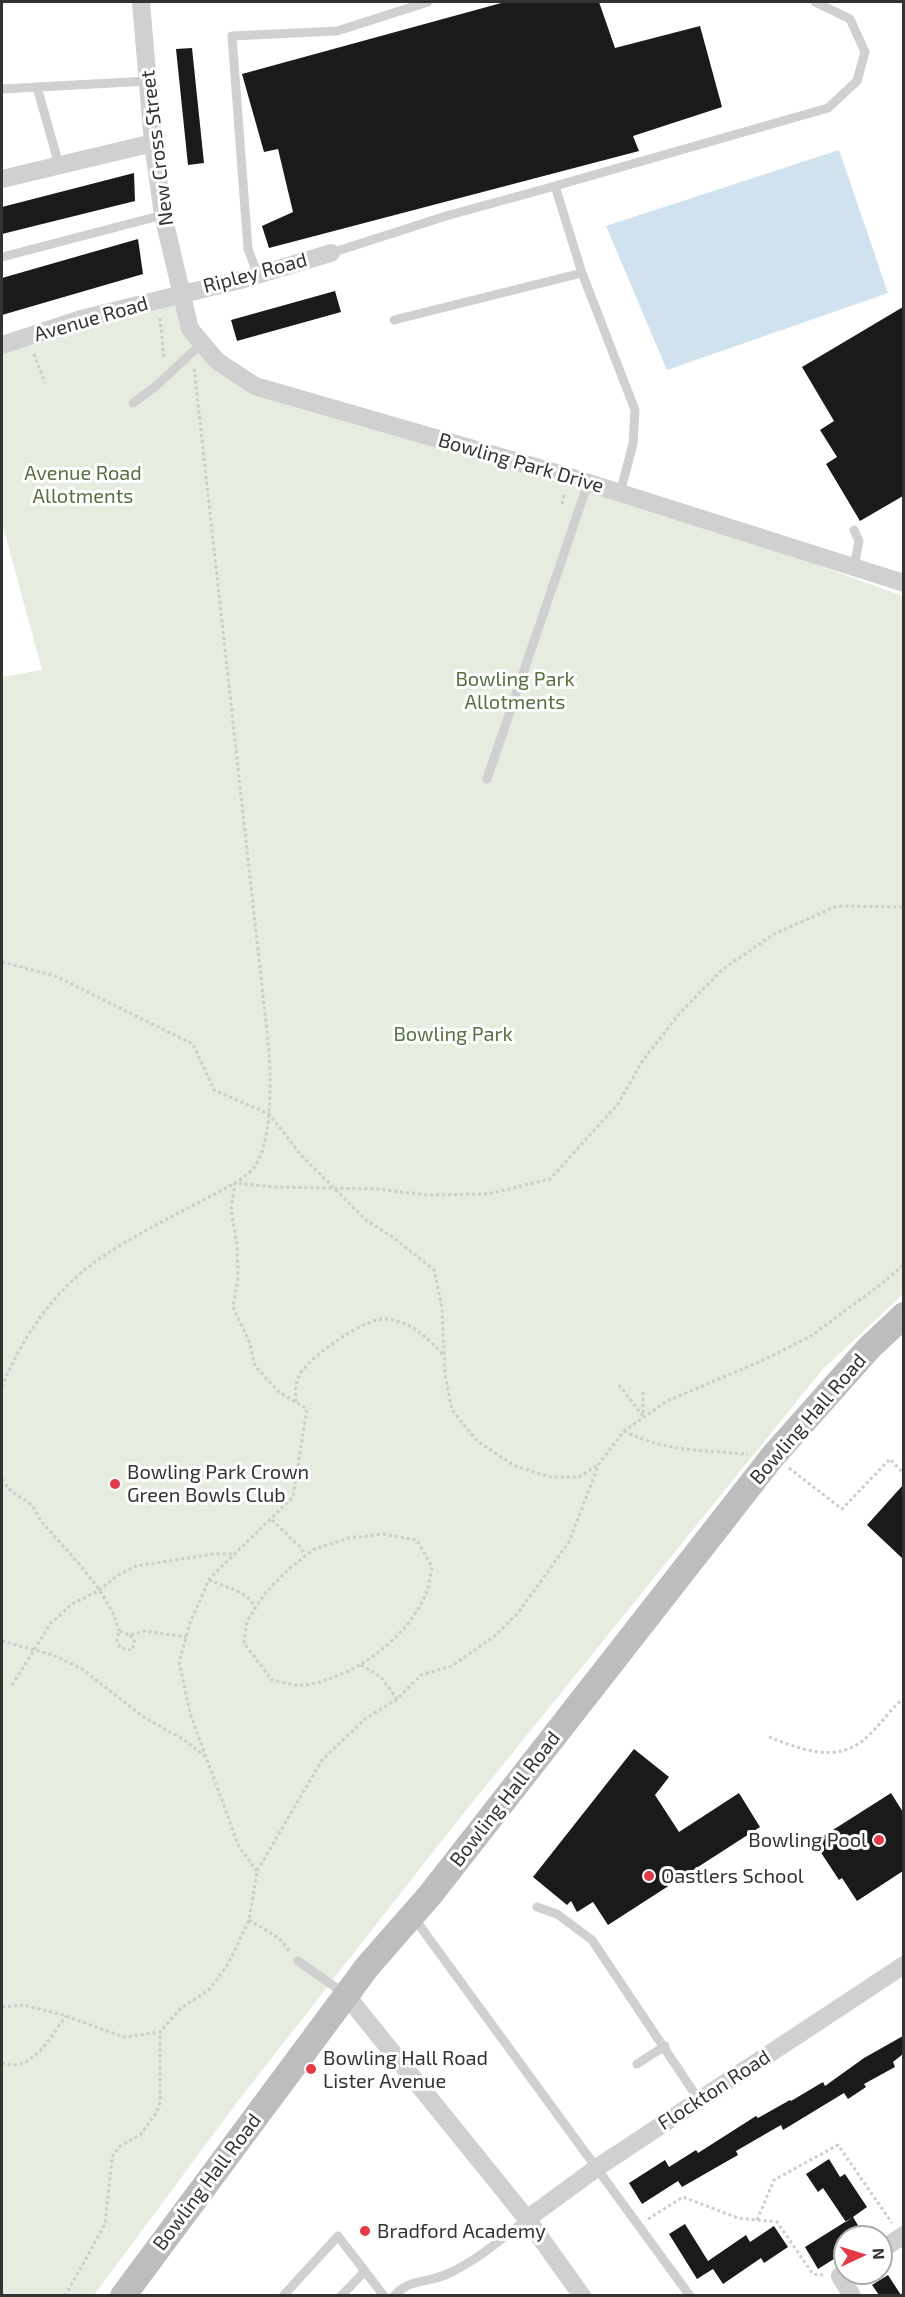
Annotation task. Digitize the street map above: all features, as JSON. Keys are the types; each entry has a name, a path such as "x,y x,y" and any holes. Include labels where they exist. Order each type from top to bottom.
{"street":[{"name":"New Cross Street","path":"141,5 153,143 164,215 180,294"},
{"path":"2,179 153,143"},
{"name":"Ripley Road","path":"180,294 258,275 330,253"},
{"name":"Avenue Road","path":"2,345 81,319 180,294"},
{"name":"Bowling Park Drive","path":"180,294 196,349 255,386 588,483 903,583"},
{"name":"Bowling Hall Road","path":"123,2295 346,1995 413,1916 773,1456 869,1348 903,1315"},
{"name":"Flockton Road","path":"527,2219 598,2167 903,1965"},
{"path":"346,1995 527,2219 582,2295"}],"lane":[{"path":"258,275 248,249 231,36 336,31 428,2"},
{"path":"330,253 446,216 828,108 857,81 865,52 850,19 815,2"},
{"path":"2,89 148,81"},
{"path":"38,87 59,165"},
{"path":"555,186 582,273 635,410 633,444 620,493"},
{"path":"2,257 164,215"},
{"path":"394,320 582,273"},
{"path":"133,403 196,349"},
{"path":"487,779 588,483"},
{"path":"854,530 859,541 854,567"},
{"path":"537,1907 557,1914 592,1940 699,2100"},
{"path":"413,1916 690,2295"},
{"path":"298,1961 346,1995"},
{"path":"637,2064 664,2046"},
{"path":"394,2295 415,2281 443,2276 460,2267 527,2219"},
{"path":"283,2295 338,2236 384,2295"},
{"path":"341,2295 365,2271"}],"path":[{"path":"29,337 45,383"},
{"path":"2,1387 11,1363 40,1315 101,1257 236,1183 252,1170 261,1150 269,1114 272,1083 197,379 196,349"},
{"path":"236,1183 275,1187 333,1187 427,1195 488,1194 550,1179 618,1104 643,1060 680,1013 723,969 774,934 837,906 903,907"},
{"path":"2,962 55,976 193,1044 214,1090 269,1114 302,1156 366,1220 394,1238 434,1270 442,1307 445,1375 452,1410 477,1441 515,1466 551,1477 579,1477 599,1464"},
{"path":"236,1183 231,1209 237,1245 238,1278 233,1307 249,1341 255,1366 279,1392 308,1409 293,1497 209,1580 178,1662 190,1713 239,1847 257,1871"},
{"path":"2,2007 24,2005 66,2016 123,2037 160,2032 181,2008 209,1990 228,1964 249,1920 257,1871 322,1760 365,1719 397,1699 421,1675 452,1666 496,1635 518,1613 569,1542 599,1464 624,1431 667,1401 766,1359 811,1336 884,1282 903,1264"},
{"path":"297,1402 294,1389 302,1371 355,1328 364,1324 384,1318 407,1324 425,1336 444,1356"},
{"path":"619,1385 644,1416"},
{"path":"643,1392 644,1416"},
{"path":"624,1431 646,1442 675,1449 773,1456 842,1509 890,1459 903,1474"},
{"path":"2,1479 13,1495 30,1504 40,1520 92,1578 116,1619 119,1631 117,1640 120,1648 132,1650 135,1642 130,1635 119,1631"},
{"path":"272,1520 300,1547 305,1556"},
{"path":"383,1534 417,1540 432,1567 426,1593 411,1618 377,1654 361,1665 324,1680 302,1685 272,1680 244,1643 248,1621 255,1608 266,1592 314,1549 349,1538 383,1534"},
{"path":"12,1685 51,1623 118,1575 136,1566 214,1554 236,1554"},
{"path":"209,1580 238,1592 253,1602 255,1608"},
{"path":"130,1635 144,1631 186,1637"},
{"path":"2,1641 53,1655 82,1669 146,1718 183,1739 207,1757"},
{"path":"361,1665 381,1677 397,1699"},
{"path":"769,1737 807,1751 836,1753 861,1742 903,1698"},
{"path":"249,1920 279,1938 298,1961"},
{"path":"2,2063 19,2065 31,2058 48,2041 66,2016"},
{"path":"65,2295 105,2224 112,2157 120,2146 140,2135 157,2112 160,2102 160,2032"},
{"path":"757,2220 774,2180 838,2145 902,2236"},
{"path":"639,2225 683,2197 738,2218 777,2222 813,2274 833,2275"}],"green space":[{"name":"Bowling Park","path":"180,294 190,329 255,386 620,493 903,596 903,1294 822,1370 447,1834 238,2101 94,2295 2,2295 2,677 42,670 2,523 2,345"}],"water":[{"path":"839,150 888,293 667,370 606,226"}],"building":[{"path":"505,2 599,2 615,48 700,26 722,107 633,136 639,151 269,248 262,226 293,212 278,149 264,152 242,74"},
{"path":"192,48 204,163 188,165 176,49"},
{"path":"134,173 135,201 2,234 2,207"},
{"path":"138,239 143,274 2,315 2,278"},
{"path":"335,291 341,312 237,341 231,320"},
{"path":"903,307 903,496 860,521 826,464 837,457 820,430 834,421 802,367"},
{"path":"903,1485 903,1559 867,1525"},
{"path":"634,1749 669,1777 655,1795 679,1832 739,1793 760,1827 608,1925 593,1902 577,1912 571,1901 567,1905 533,1877"},
{"path":"891,1793 903,1812 903,1871 857,1901 842,1878 839,1880 814,1842"},
{"path":"903,2036 903,2054 893,2062 895,2067 864,2084 866,2087 848,2099 844,2093 783,2130 781,2125 736,2151 738,2155 682,2187 678,2181 642,2204 629,2183 665,2160 669,2167 696,2150 698,2153 756,2116 758,2118 823,2082 825,2086 864,2058"},
{"path":"829,2159 840,2177 845,2174 867,2207 846,2222 823,2188 818,2192 806,2174"},
{"path":"853,2217 858,2225 840,2225"},
{"path":"685,2224 708,2261 746,2235 750,2242 774,2226 788,2247 764,2263 761,2258 723,2284 713,2269 697,2279 669,2234"},
{"path":"833,2230 833,2260 818,2269 805,2247"},
{"path":"893,2283 901,2295 879,2295 872,2285 893,2285"}],"place":[{"name":"Bowling Park Crown Green Bowls Club","path":"115,1484"},
{"name":"Bowling Pool","path":"879,1840"},
{"name":"Oastlers School","path":"649,1876"},
{"name":"Bowling Hall Road Lister Avenue","path":"311,2069"},
{"name":"Bradford Academy","path":"365,2231"}],"park label":[{"name":"Avenue Road Allotments","path":"83,484"},
{"name":"Bowling Park Allotments","path":"515,690"}]}
